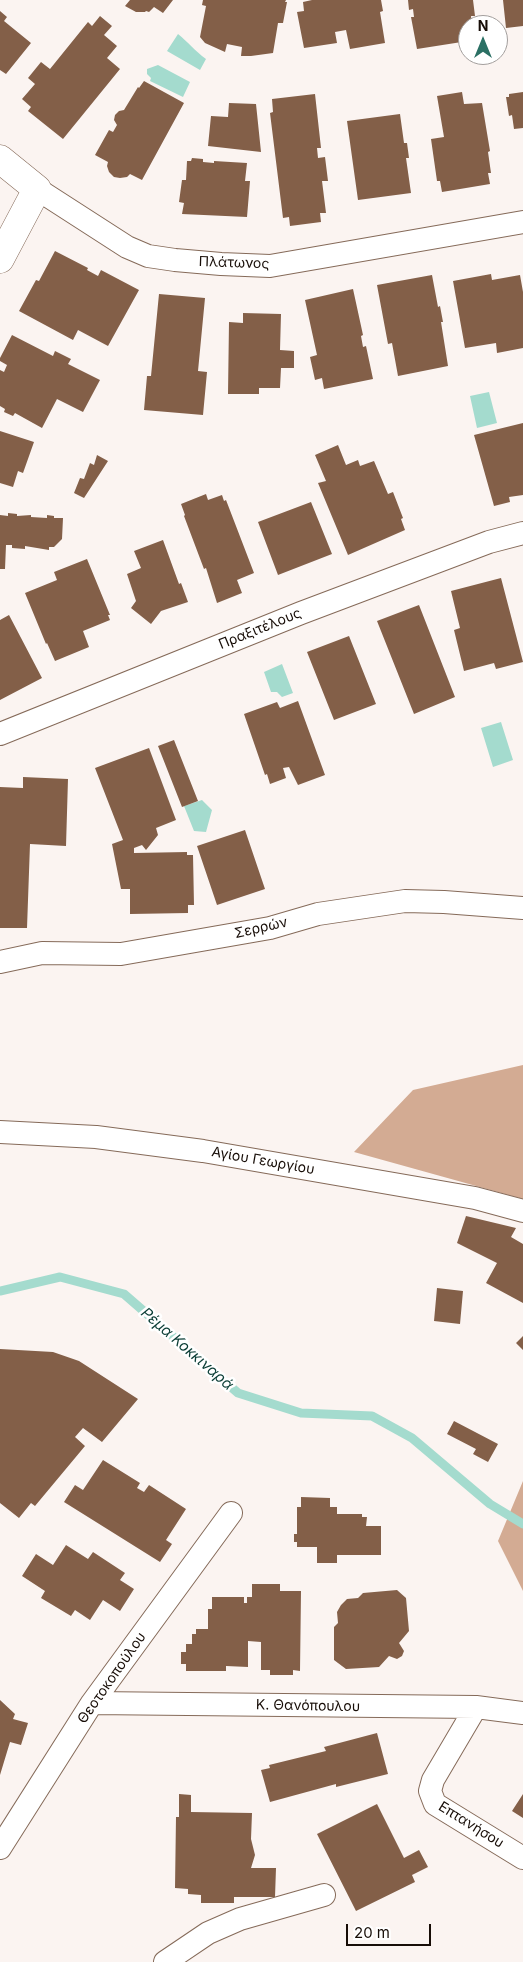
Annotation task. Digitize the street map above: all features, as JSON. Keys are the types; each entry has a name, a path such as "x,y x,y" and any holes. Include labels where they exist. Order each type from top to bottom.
{"street":[{"name":"Πλάτωνος","path":"0,159 37,188 127,247 148,256 175,260 270,266 523,222"},
{"path":"0,260 37,188"},
{"name":"Πραξιτέλους","path":"0,734 319,606 489,542 523,533"},
{"name":"Σερρών","path":"0,962 42,953 121,954 270,928 318,914 405,901 523,908"},
{"name":"Αγίου Γεωργίου","path":"0,1132 96,1137 203,1151 475,1198 523,1211"},
{"name":"Θεοτοκοπούλου","path":"0,1848 92,1703 231,1513"},
{"name":"Κ. Θανόπουλου","path":"92,1703 476,1707 523,1713"},
{"name":"Επτανήσου","path":"476,1707 433,1780 430,1792 435,1804 523,1858"},
{"path":"165,1962 208,1933 240,1919 324,1895"}],"shaded area":[{"path":"178,34 206,59 200,70 167,51"},
{"path":"158,65 190,82 183,97 150,81 151,78 147,74 147,69"},
{"path":"489,392 497,423 477,428 470,396"},
{"path":"282,664 293,693 282,697 277,692 271,692 264,672"},
{"path":"501,722 513,760 493,767 481,728"},
{"path":"202,800 212,810 206,832 194,831 184,806"},
{"path":"523,1065 523,1199 354,1152 413,1090"},
{"path":"523,1481 523,1591 498,1541"}],"building":[{"path":"130,0 173,0 163,13 154,7 149,12 136,12 125,6"},
{"path":"203,0 286,0 283,23 278,23 273,53 241,56 242,47 227,44 225,52 205,43 200,37 206,6 202,5"},
{"path":"312,0 381,0 383,11 380,12 385,43 350,49 346,30 335,32 337,43 304,48 297,12 304,11 303,2"},
{"path":"408,0 473,0 475,15 458,15 458,43 417,49 411,17 414,17 413,9 409,10"},
{"path":"503,0 523,0 523,26 508,28 508,15 505,15"},
{"path":"0,11 7,17 4,21 31,43 6,74 0,70"},
{"path":"100,16 112,26 104,35 117,46 107,58 120,69 63,139 28,111 31,107 22,99 35,84 28,78 41,62 50,69 88,22 92,26"},
{"path":"144,81 184,103 142,180 130,174 127,177 114,177 109,172 108,162 95,155 109,130 113,132 117,125 114,120 115,115 119,111 124,110 138,87"},
{"path":"462,92 464,104 482,103 490,151 488,152 491,173 488,173 490,184 442,192 440,181 437,181 431,139 444,137 437,96"},
{"path":"523,92 523,128 514,129 512,115 509,116 506,97 509,97 509,94"},
{"path":"315,94 321,148 317,148 318,158 325,157 328,181 322,181 326,213 320,213 321,222 290,226 289,217 283,218 270,113 273,112 272,99"},
{"path":"229,103 256,104 261,152 208,146 211,116 228,117"},
{"path":"400,114 404,143 407,143 409,158 406,158 411,193 358,200 347,121"},
{"path":"192,158 214,163 214,161 247,163 245,181 250,181 247,217 182,214 184,203 179,202 182,180 186,180 187,161 191,161"},
{"path":"55,251 88,268 87,270 98,276 101,270 139,290 108,346 78,330 73,340 19,311 36,280 39,281"},
{"path":"491,274 492,280 520,275 523,292 523,348 497,353 496,343 465,348 453,281"},
{"path":"432,275 443,322 441,322 448,366 398,376 392,343 388,344 377,285"},
{"path":"353,289 363,335 361,336 363,347 366,346 373,379 324,389 322,378 315,380 310,357 317,355 305,300"},
{"path":"159,294 205,298 198,371 207,372 203,415 144,410 147,376 151,376"},
{"path":"243,313 281,314 280,350 294,351 294,368 281,368 280,388 259,388 259,394 228,394 229,322 243,323"},
{"path":"12,335 53,356 55,351 71,359 68,364 100,380 83,412 57,399 42,428 15,413 13,416 4,412 5,409 0,406 0,370 4,372 7,365 0,361 0,358"},
{"path":"523,423 523,495 509,497 510,502 494,506 474,435"},
{"path":"0,431 34,442 23,473 18,471 13,487 0,483"},
{"path":"338,445 346,465 358,460 360,466 374,461 388,494 393,492 403,518 401,519 405,530 348,555 318,483 326,481 315,455"},
{"path":"97,455 108,461 84,498 74,493 80,478 84,479 90,463 94,465"},
{"path":"206,494 208,500 222,495 224,501 226,500 254,573 237,580 242,593 217,603 206,568 204,569 181,504"},
{"path":"311,502 332,554 278,575 258,522"},
{"path":"8,513 17,514 17,516 31,515 31,517 47,518 47,515 54,516 54,518 63,518 62,539 54,547 49,547 49,550 25,546 25,549 12,548 12,545 6,545 5,569 0,569 0,515 8,516"},
{"path":"163,540 179,584 181,583 188,602 161,611 151,624 131,608 136,601 127,574 141,568 134,551"},
{"path":"87,559 110,615 108,615 110,620 83,631 89,647 55,661 25,593 57,580 54,572"},
{"path":"501,578 523,662 496,669 494,663 464,671 454,630 460,628 451,591"},
{"path":"419,605 455,697 414,714 377,621"},
{"path":"9,615 42,678 0,700 0,620"},
{"path":"349,636 376,704 334,720 307,652"},
{"path":"298,701 325,775 298,785 289,767 283,768 286,778 270,784 267,774 265,775 244,714 277,702 280,708"},
{"path":"174,740 198,801 182,807 158,746"},
{"path":"149,748 176,820 156,828 158,835 146,850 142,845 134,848 134,853 187,852 187,855 193,855 194,905 188,905 188,913 130,914 130,889 121,889 112,844 123,840 95,768"},
{"path":"23,777 68,779 66,846 30,844 27,928 0,928 0,787 23,788"},
{"path":"245,830 265,889 217,905 197,846"},
{"path":"466,1216 516,1228 511,1237 523,1244 523,1303 486,1283 497,1263 457,1243"},
{"path":"437,1288 463,1291 460,1324 434,1321"},
{"path":"523,1336 523,1350 516,1343"},
{"path":"0,1349 53,1352 79,1361 138,1399 102,1442 83,1428 75,1437 85,1446 35,1506 31,1503 19,1518 0,1503"},
{"path":"454,1421 498,1444 488,1462 473,1454 476,1449 447,1434"},
{"path":"103,1460 140,1483 137,1488 144,1492 149,1485 186,1509 166,1540 172,1544 160,1562 64,1502 75,1485 83,1490"},
{"path":"301,1497 330,1498 330,1507 337,1507 337,1514 362,1514 362,1517 367,1517 366,1526 381,1526 381,1555 337,1555 337,1563 317,1563 317,1547 297,1547 297,1542 294,1542 294,1534 297,1534 297,1507 301,1507"},
{"path":"66,1545 88,1559 93,1552 125,1573 120,1580 134,1589 120,1611 103,1600 90,1620 75,1610 71,1616 41,1598 45,1591 22,1576 36,1554 53,1565"},
{"path":"252,1584 280,1584 280,1591 301,1591 300,1671 293,1670 293,1675 270,1675 270,1670 261,1670 261,1642 248,1641 248,1667 226,1666 226,1671 186,1671 186,1664 181,1664 181,1652 186,1652 186,1644 192,1644 192,1634 196,1634 196,1629 208,1629 208,1609 212,1609 212,1597 244,1597 244,1603 247,1603 247,1597 252,1597"},
{"path":"397,1590 406,1598 409,1631 399,1643 404,1651 402,1656 397,1659 389,1656 379,1667 346,1669 334,1660 334,1627 338,1623 337,1612 341,1605 347,1599 358,1598 363,1593"},
{"path":"0,1700 15,1714 13,1719 28,1723 21,1745 10,1742 0,1775"},
{"path":"377,1733 388,1774 336,1787 336,1784 270,1802 261,1770 270,1768 269,1765 326,1751 324,1747"},
{"path":"179,1794 191,1795 191,1812 252,1813 251,1839 255,1855 251,1868 276,1868 275,1897 234,1897 234,1903 201,1903 201,1895 188,1894 188,1889 175,1888 176,1817 179,1817"},
{"path":"523,1794 523,1818 512,1811"},
{"path":"377,1804 404,1858 419,1850 428,1867 412,1875 415,1882 356,1911 317,1834"}],"waterway":[{"name":"Ρέμα Κοκκιναρά","path":"0,1291 60,1277 124,1294 238,1393 301,1413 372,1416 412,1438 490,1504 523,1524"}]}
